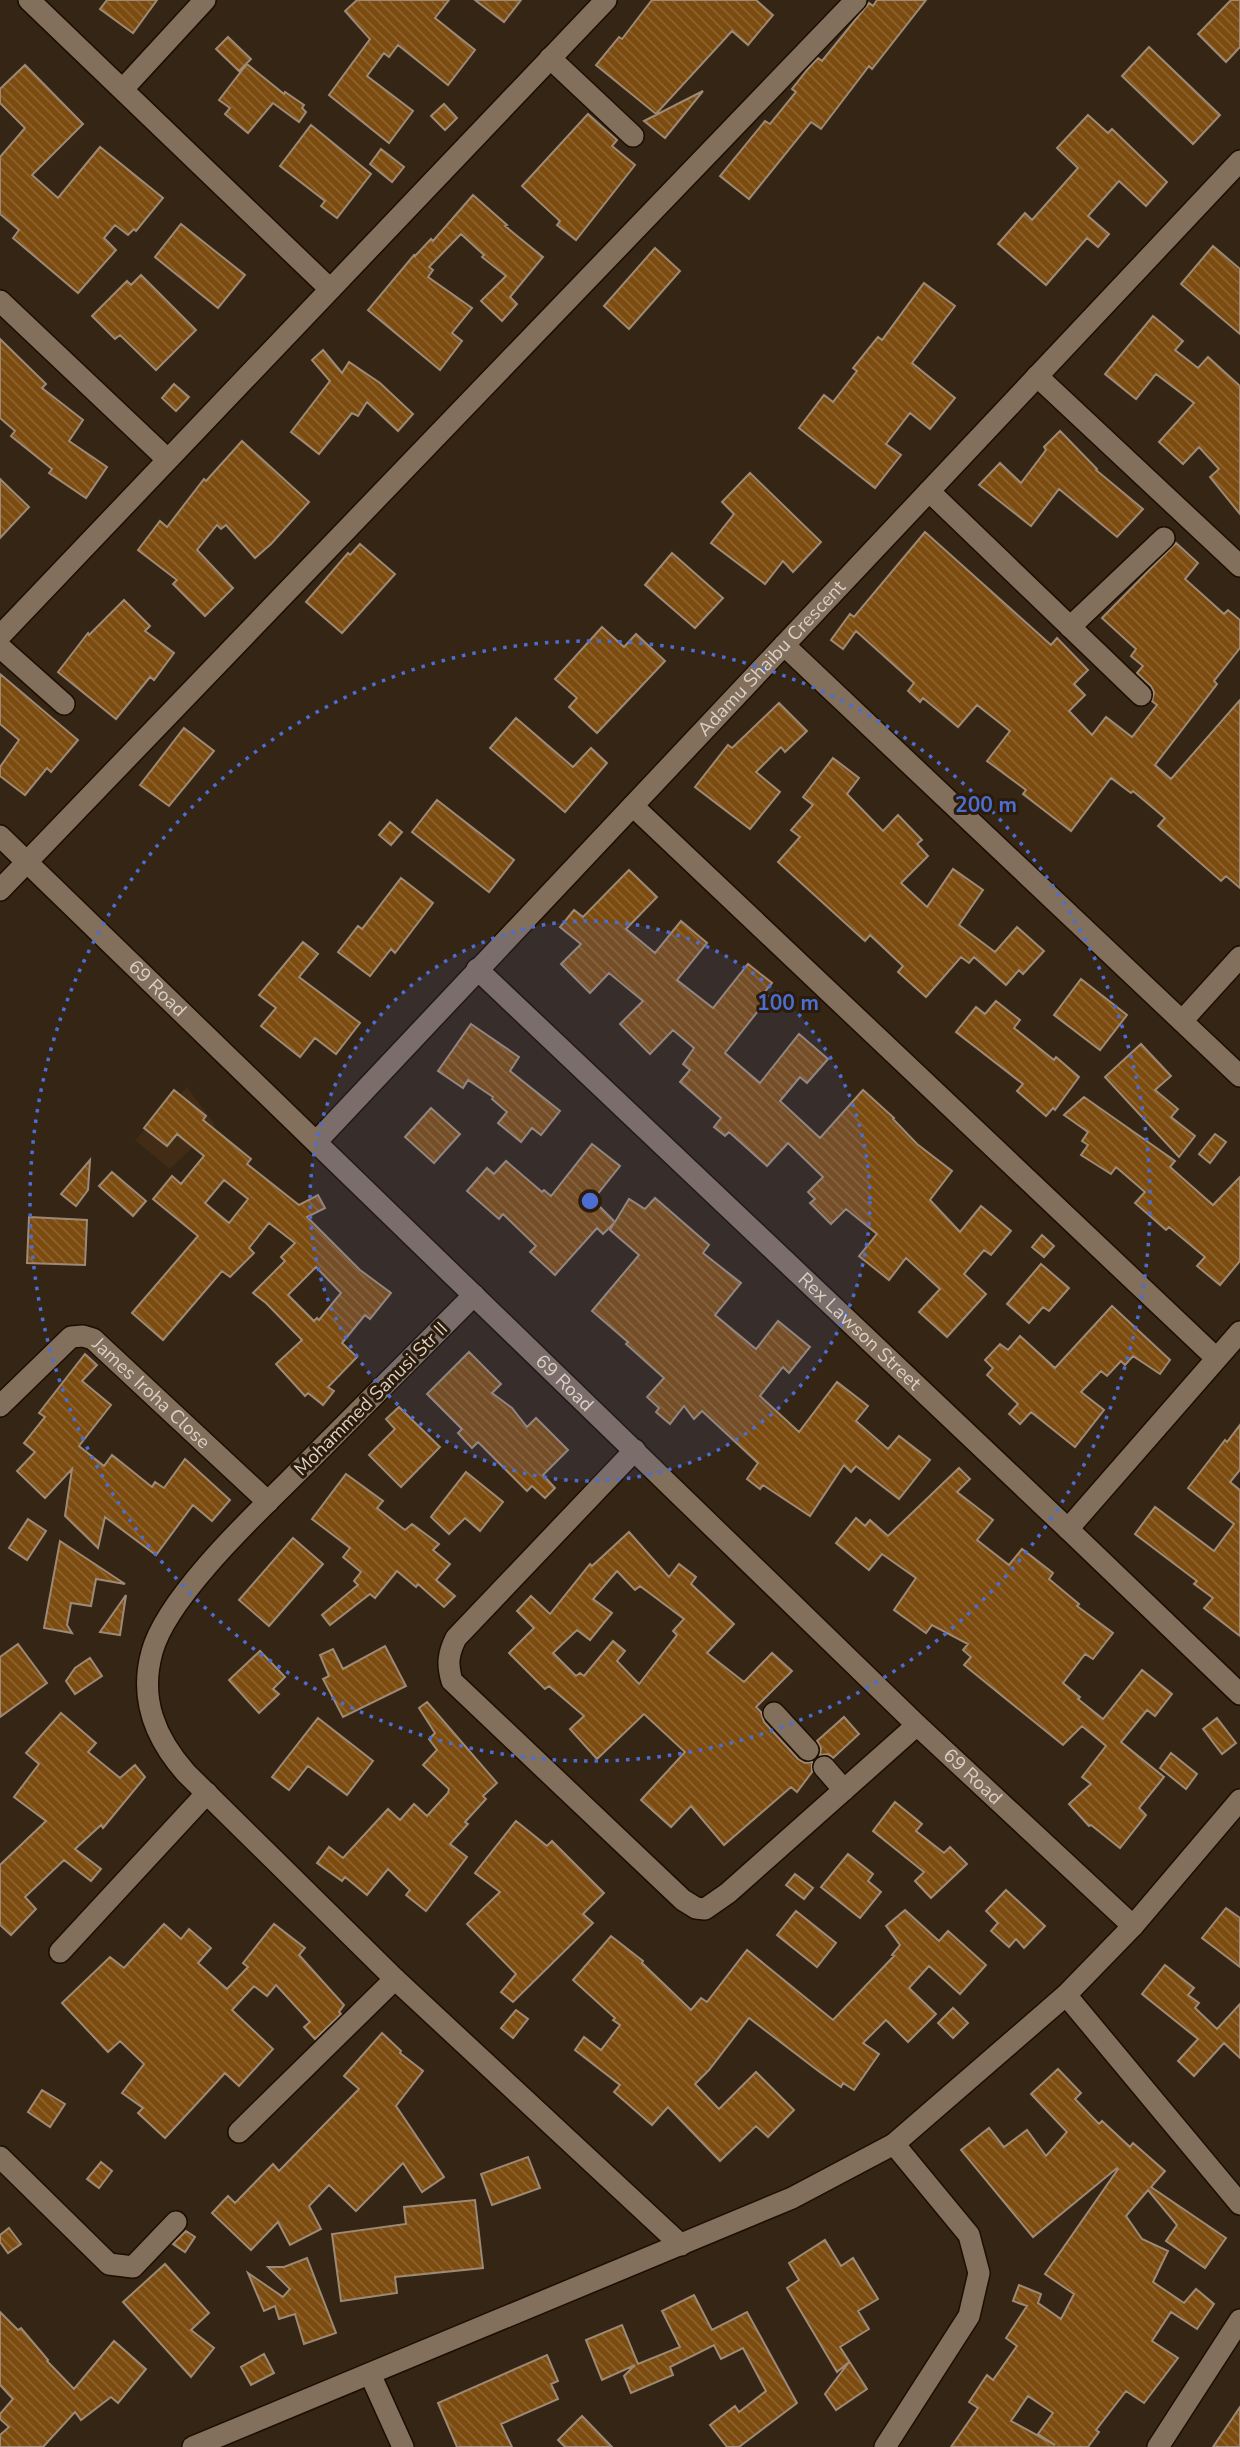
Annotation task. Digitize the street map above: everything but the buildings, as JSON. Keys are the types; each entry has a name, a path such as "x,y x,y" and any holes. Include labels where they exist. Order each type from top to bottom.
{"street":[{"path":"29,0 330,289"},
{"path":"123,89 205,0"},
{"path":"0,635 606,0"},
{"path":"0,890 856,0"},
{"path":"550,58 633,136"},
{"name":"Adamu Shaibu Crescent","path":"317,1141 1037,376 1235,176"},
{"path":"0,301 167,459"},
{"path":"1037,376 1240,566"},
{"path":"929,491 1140,695"},
{"path":"1070,627 1164,538"},
{"path":"784,645 1240,1076"},
{"path":"0,647 64,704"},
{"path":"633,806 1216,1358"},
{"name":"69 Road","path":"0,836 917,1725 1133,1926"},
{"path":"1182,1021 1240,957"},
{"name":"Rex Lawson Street","path":"477,969 1240,1694"},
{"name":"Mohammed Sanusi Str II","path":"474,1295 268,1502 182,1598 159,1630 148,1672 148,1695 158,1734 167,1752 206,1793 395,1979 681,2245"},
{"path":"1068,1529 1240,1332"},
{"name":"James Iroha Close","path":"0,1406 61,1344 71,1337 93,1339 268,1502"},
{"path":"635,1450 456,1639 449,1653 448,1667 452,1681 683,1900 696,1908 705,1909 728,1893 917,1725"},
{"path":"774,1713 808,1750"},
{"path":"824,1767 844,1790"},
{"path":"61,1952 206,1793"},
{"path":"193,2447 792,2198 894,2144 1066,1996 1133,1926 1240,1800"},
{"path":"239,2132 395,1979"},
{"path":"1066,1996 1240,2204"},
{"path":"885,2447 969,2316 979,2273 969,2235 894,2144"},
{"path":"0,2157 109,2264 133,2267 176,2222"},
{"path":"1158,2447 1240,2320"},
{"path":"370,2374 403,2447"}],"shaded area":[{"path":"187,1087 215,1125 170,1169 135,1140"}]}
